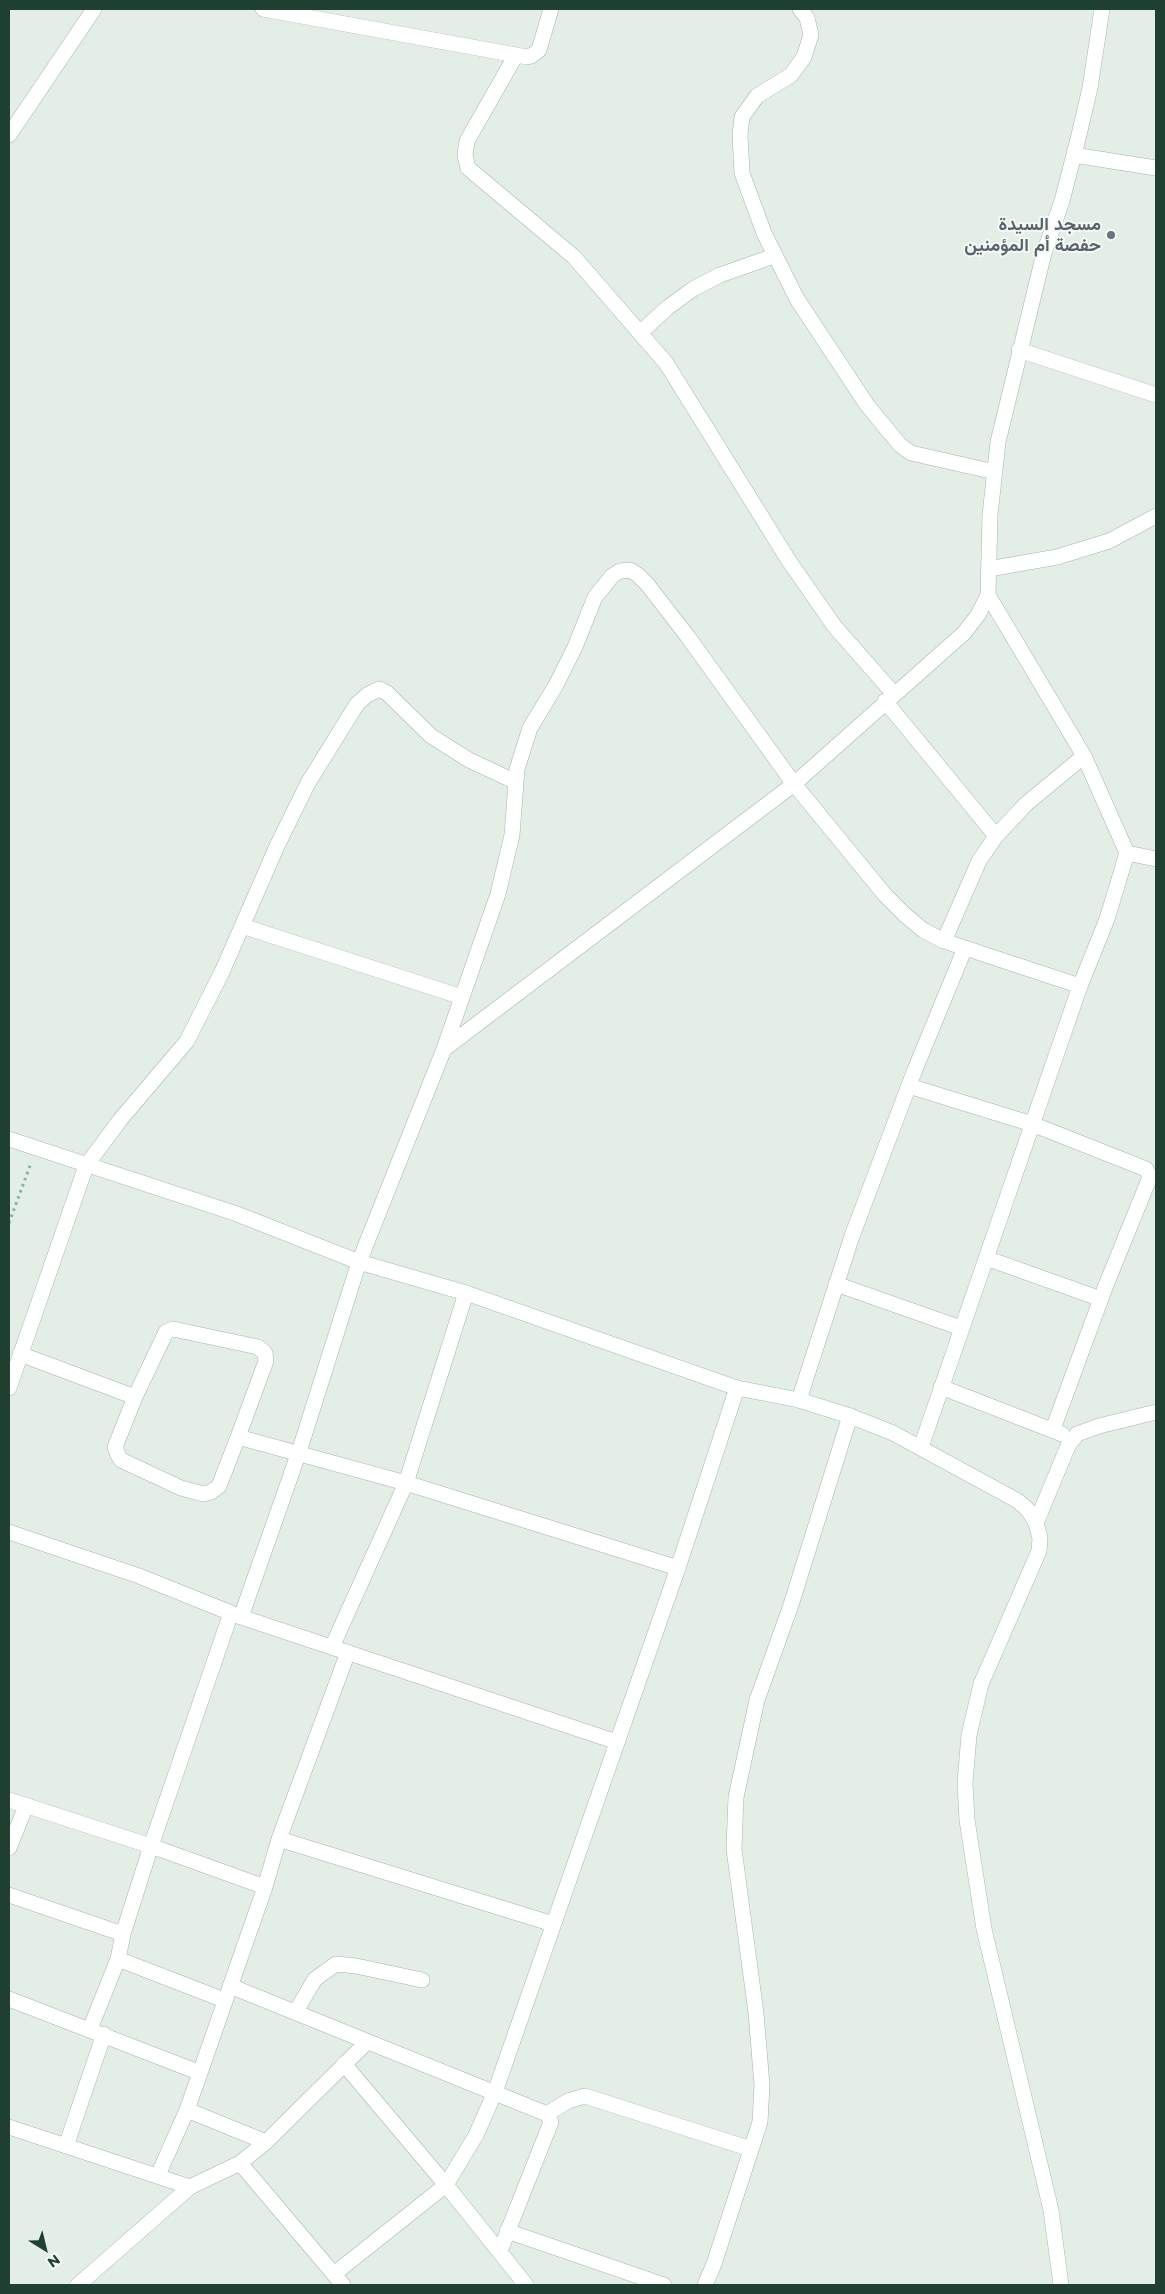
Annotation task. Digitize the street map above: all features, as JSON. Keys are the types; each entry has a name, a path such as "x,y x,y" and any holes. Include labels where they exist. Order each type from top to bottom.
{"street":[{"path":"9,134 94,9"},
{"path":"263,9 404,33 516,55 531,56 539,50 551,9"},
{"path":"800,9 807,18 811,35 804,57 791,76 758,96 742,117 740,135 742,173 774,256 796,299 867,405 900,445 912,453 995,472"},
{"path":"444,1049 794,784 964,633 978,614 988,595 990,515 998,442 1044,253 1062,200 1074,155 1090,88 1102,9"},
{"path":"516,55 467,141 465,155 468,168 574,257 666,363 784,553 835,627 996,836"},
{"path":"1074,155 1156,168"},
{"path":"640,333 667,308 694,288 720,274 774,256"},
{"path":"1019,350 1156,395"},
{"path":"989,569 1057,557 1109,541 1156,516"},
{"path":"66,2146 124,1934 151,1846 236,1615 299,1452 359,1262 444,1049 498,894 512,835 517,769 530,728 556,685 575,647 594,597 612,576 620,570 630,570 647,584 688,637 794,784 886,895 923,930 944,941 1080,986"},
{"path":"921,1447 1080,986 1107,919 1127,853 1084,756 988,595"},
{"path":"9,1388 86,1166 120,1120 187,1041 308,783 356,704 367,694 379,689 387,693 431,736 469,760 516,782"},
{"path":"944,941 979,861 996,836 1026,804 1084,756"},
{"path":"1127,853 1156,860"},
{"path":"242,926 462,997"},
{"path":"799,1400 836,1284 909,1086 965,948"},
{"path":"909,1086 1032,1124 1146,1170 1150,1177 1101,1299 1053,1429"},
{"path":"9,1139 37,1147 86,1166 237,1214 359,1262 466,1292 738,1388 799,1400 850,1416 921,1447 1018,1501 1029,1511 1036,1523 1040,1538 1039,1551 981,1684 969,1735 965,1783 967,1820 984,1929 1051,2210 1060,2285"},
{"path":"986,1258 1101,1299"},
{"path":"836,1284 962,1328"},
{"path":"332,1647 406,1483 466,1292"},
{"path":"173,1329 258,1347 265,1353 266,1361 219,1486 211,1492 203,1494 181,1488 121,1460 115,1447 135,1397 162,1339 166,1332 173,1329"},
{"path":"20,1354 135,1397"},
{"path":"941,1387 1053,1429 1072,1439"},
{"path":"240,2163 338,2280 446,2185 476,2135 495,2092 678,1568 738,1388"},
{"path":"1036,1523 1072,1439 1077,1434 1099,1426 1156,1412"},
{"path":"705,2285 714,2264 760,2122 762,2085 756,2013 734,1849 736,1797 757,1700 794,1596 850,1416"},
{"path":"238,1437 299,1452 406,1483 678,1568"},
{"path":"9,1532 138,1576 236,1615 617,1742"},
{"path":"158,2175 186,2110 265,1886 279,1839 348,1652"},
{"path":"9,1800 151,1846 265,1886"},
{"path":"9,1848 26,1806"},
{"path":"279,1839 553,1924"},
{"path":"9,1895 124,1934"},
{"path":"118,1960 224,2000"},
{"path":"296,2011 315,1979 336,1964 356,1966 422,1980"},
{"path":"230,1986 296,2011 367,2042 547,2114 551,2122 500,2250"},
{"path":"9,2000 198,2072"},
{"path":"78,2285 190,2187 240,2163 266,2142 367,2042"},
{"path":"344,2064 500,2250 525,2285"},
{"path":"547,2114 568,2101 585,2096 751,2149"},
{"path":"186,2110 266,2142"},
{"path":"9,2127 190,2187"},
{"path":"508,2231 664,2285"}],"path":[{"path":"9,1223 37,1147"}],"place":[{"name":"مسجد السيدة حفصة أم المؤمنين","path":"1111,235"}]}
